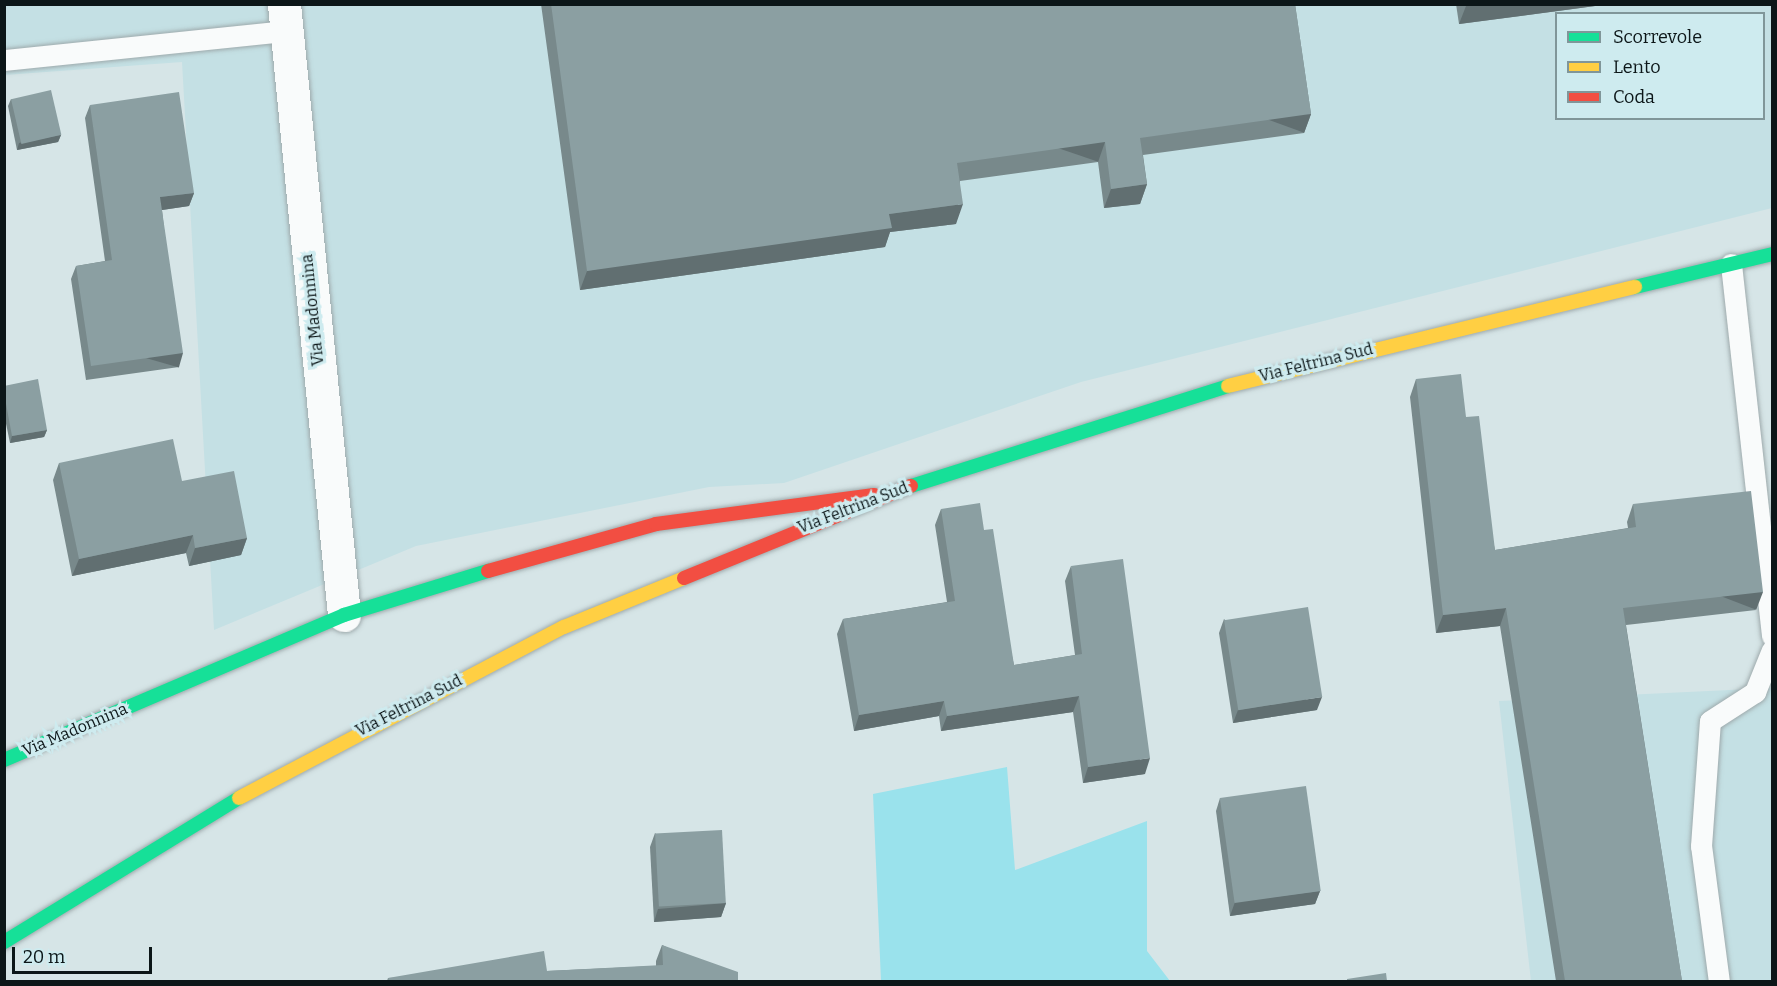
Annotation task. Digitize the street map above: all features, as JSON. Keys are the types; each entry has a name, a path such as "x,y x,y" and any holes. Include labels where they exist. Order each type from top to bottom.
{"main road":[{"name":"Via Feltrina Sud","path":"4,942 265,782 394,712 564,627 890,493 1222,387 1773,254"},
{"name":"Via Madonnina","path":"4,760 344,615 656,524 890,493"}],"street":[{"name":"Via Madonnina","path":"285,18 344,615"}],"lane":[{"path":"4,60 285,18"},
{"path":"1731,264 1773,636"},
{"path":"1719,981 1701,846 1710,722 1755,692 1773,650"}],"shaded area":[{"path":"5,4 1772,5 1772,208 1081,382 784,483 709,487 416,546 214,630 182,62 5,75"},
{"path":"1772,688 1772,981 1531,981 1499,701"},
{"path":"1007,767 1015,870 1147,821 1147,951 1170,981 881,981 873,794"}],"building":[{"path":"551,4 1295,4 1311,114 1140,138 1147,184 1111,189 1105,142 957,163 963,204 889,214 892,228 587,271"},
{"path":"51,90 61,135 21,144 11,99"},
{"path":"179,92 194,193 160,197 183,353 91,366 76,266 112,260 90,105"},
{"path":"1461,374 1466,417 1479,416 1495,550 1636,527 1633,504 1751,491 1763,592 1623,608 1682,981 1565,981 1506,608 1443,615 1416,379"},
{"path":"38,379 47,430 12,436 4,386"},
{"path":"173,439 182,481 234,471 247,538 195,548 193,535 79,559 59,463"},
{"path":"980,503 984,530 993,529 1014,665 1082,654 1071,566 1123,559 1150,758 1088,767 1079,696 947,716 944,701 859,715 843,619 955,601 941,509"},
{"path":"1308,607 1322,697 1238,710 1224,620"},
{"path":"1306,786 1321,891 1235,903 1220,798"},
{"path":"722,830 726,903 659,906 655,834"},
{"path":"662,945 738,972 738,981 389,981 388,978 544,951 547,971 663,965"},
{"path":"1386,973 1387,981 1347,981 1347,979"}],"traffic: fast":[{"path":"1635,287 1772,254"},
{"path":"911,486 1228,386"},
{"path":"4,760 344,615 488,571"},
{"path":"4,942 239,798"}],"traffic: slow":[{"path":"1228,386 1635,287"},
{"path":"239,798 564,627 684,578"}],"traffic: jam":[{"path":"684,578 911,486"},
{"path":"488,571 656,524 874,495"}]}
